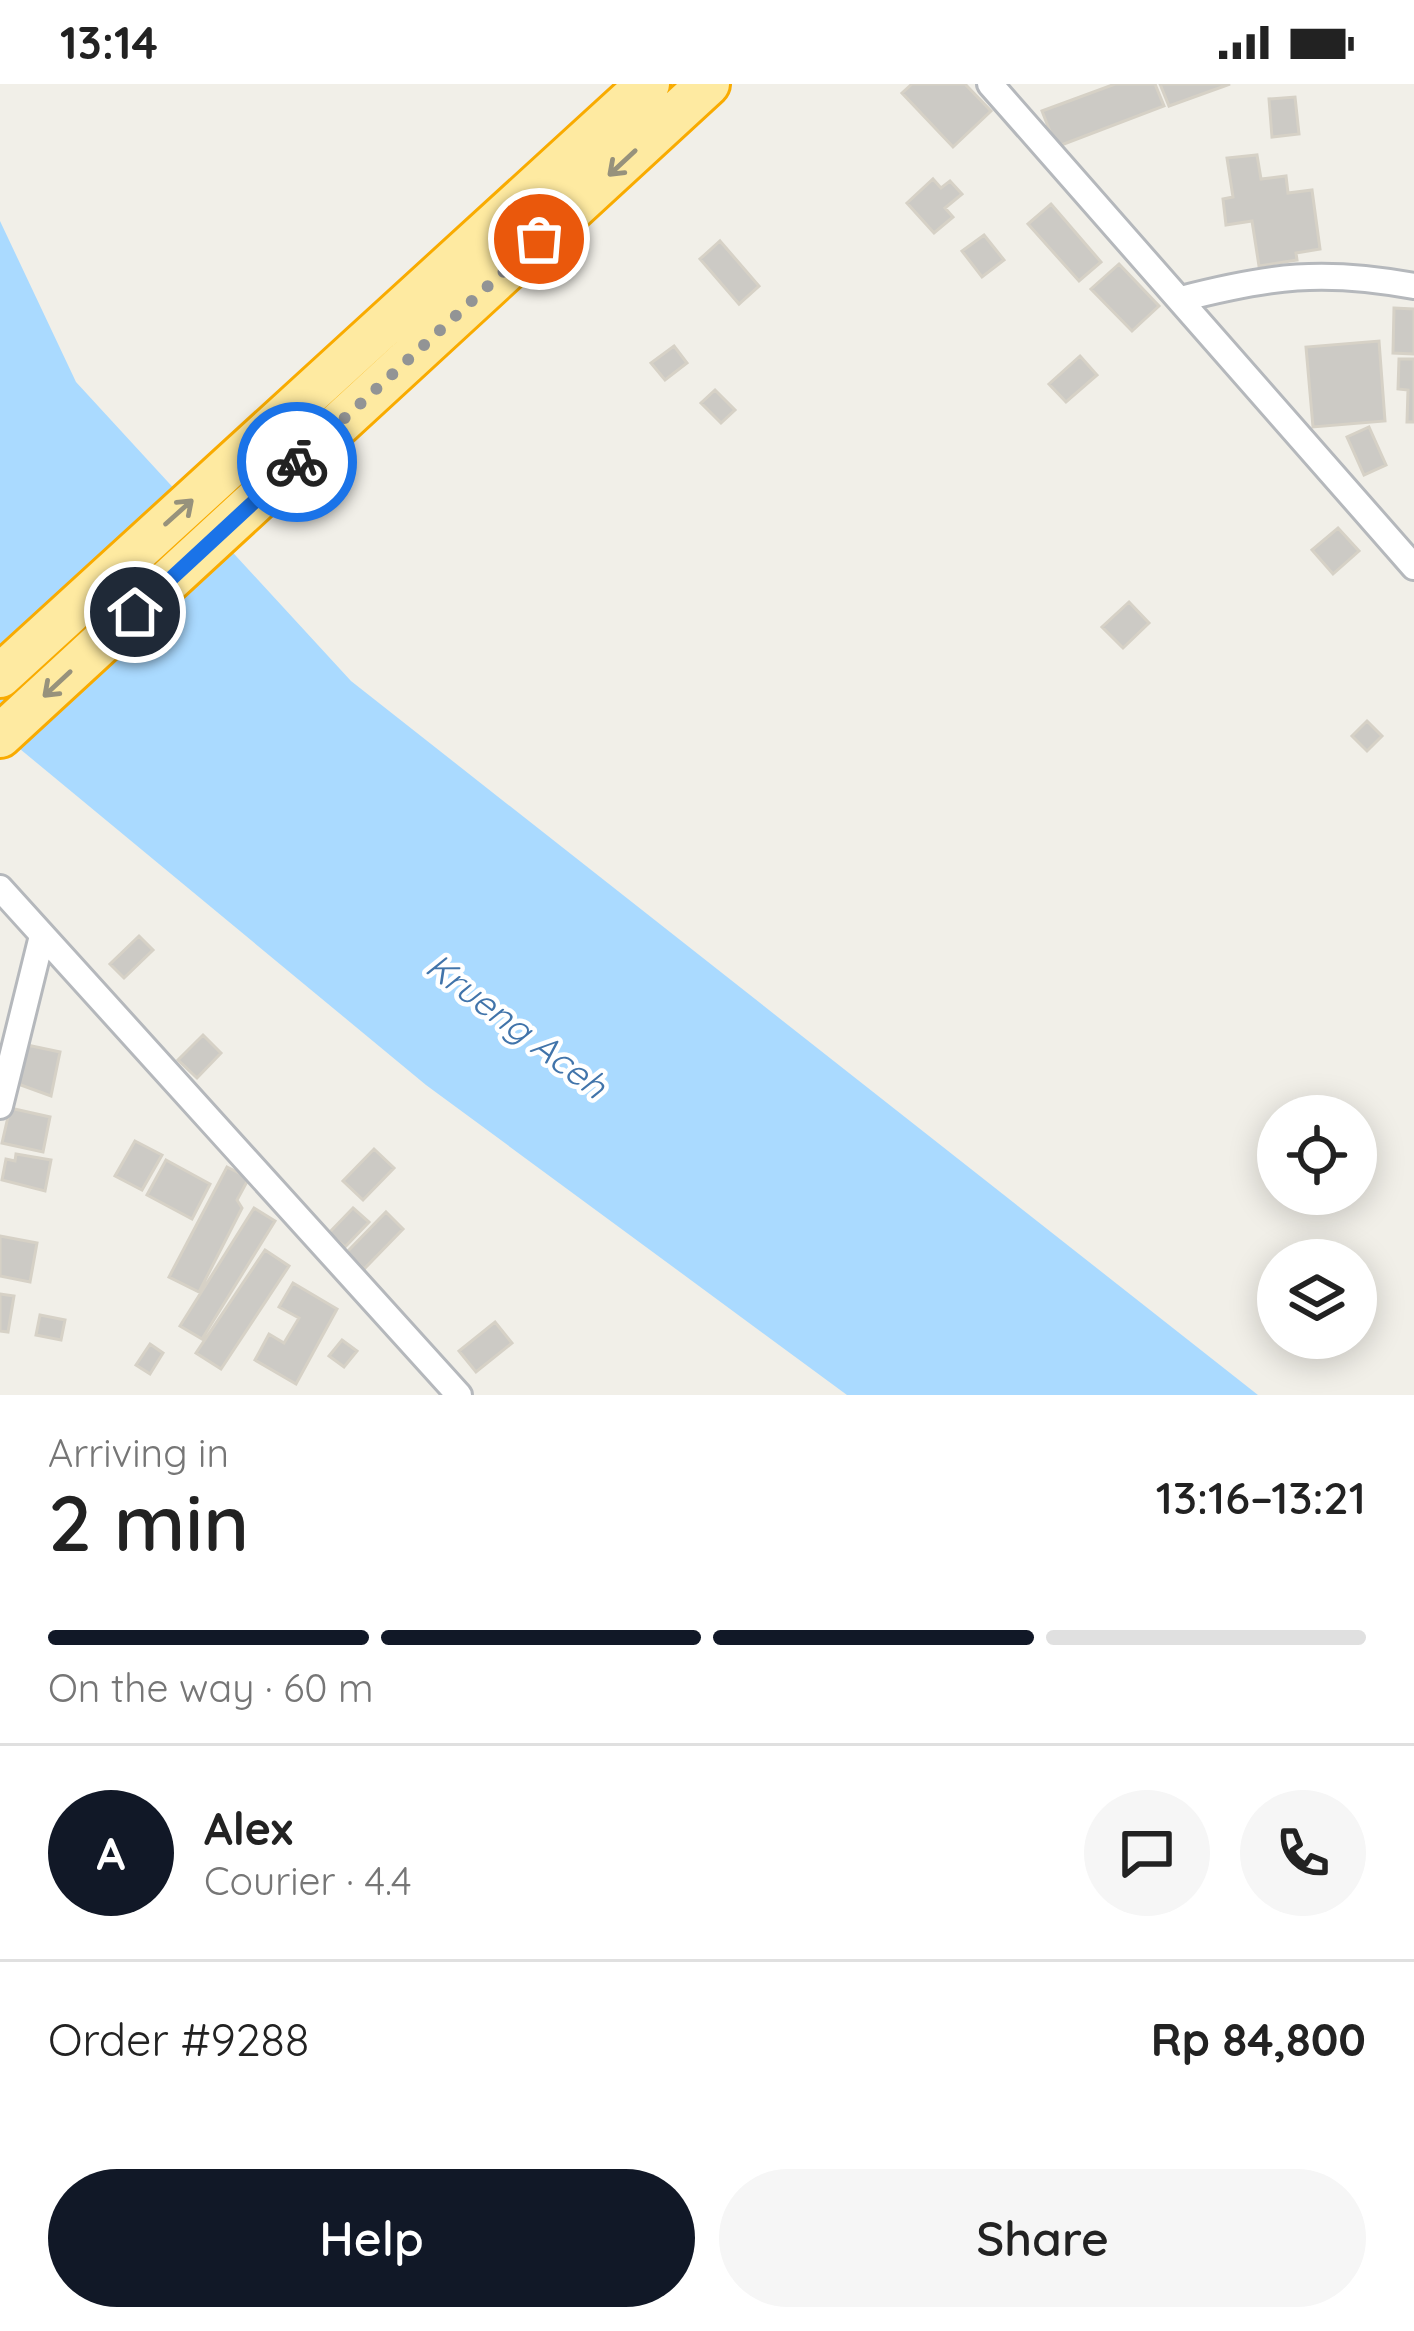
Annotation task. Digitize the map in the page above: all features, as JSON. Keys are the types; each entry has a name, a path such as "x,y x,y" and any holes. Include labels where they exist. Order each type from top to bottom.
{"highway":[{"path":"0,676 648,84"},
{"path":"0,736 708,84"}],"street":[{"path":"990,84 1414,567"},
{"path":"1181,298 1267,277 1351,274 1414,286"},
{"path":"0,888 459,1395"},
{"path":"0,1106 42,936"}],"water":[{"name":"Krueng Aceh","path":"0,221 76,382 351,681 1258,1395 847,1395 426,1085 20,749 0,730"}],"building":[{"path":"912,84 965,84 991,111 953,147 902,93"},
{"path":"1115,84 1155,84 1164,106 1056,147 1042,111"},
{"path":"1160,84 1230,84 1169,106"},
{"path":"1295,97 1299,134 1272,137 1269,99"},
{"path":"1257,155 1261,179 1286,176 1288,193 1312,190 1320,249 1296,253 1297,260 1259,266 1252,221 1226,225 1223,199 1233,197 1227,158"},
{"path":"933,179 941,188 950,181 962,194 945,208 953,217 934,233 907,203"},
{"path":"1051,204 1101,262 1079,281 1028,224"},
{"path":"984,235 1004,260 982,277 962,251"},
{"path":"720,241 759,286 739,304 700,259"},
{"path":"1119,264 1159,306 1132,331 1091,289"},
{"path":"1394,308 1414,309 1414,354 1393,353"},
{"path":"1379,341 1385,421 1313,427 1306,347"},
{"path":"674,346 687,363 665,380 651,363"},
{"path":"1080,356 1097,375 1066,402 1049,384"},
{"path":"1399,359 1414,359 1414,422 1407,422 1408,390 1398,389"},
{"path":"715,390 735,410 721,423 701,403"},
{"path":"1369,427 1386,465 1364,475 1347,437"},
{"path":"1338,528 1359,551 1333,574 1312,550"},
{"path":"1129,602 1149,623 1123,648 1102,627"},
{"path":"1367,721 1382,736 1367,751 1352,736"},
{"path":"139,936 153,950 124,978 110,964"},
{"path":"203,1035 221,1053 197,1078 178,1060"},
{"path":"27,1045 60,1052 51,1096 18,1084"},
{"path":"10,1108 50,1117 43,1152 2,1143"},
{"path":"135,1141 162,1155 142,1190 115,1176"},
{"path":"374,1149 394,1168 363,1200 343,1181"},
{"path":"16,1154 51,1160 45,1191 2,1180 6,1159 15,1161"},
{"path":"166,1160 210,1184 192,1219 147,1195"},
{"path":"227,1167 249,1178 237,1200 242,1208 199,1292 169,1277"},
{"path":"254,1208 275,1221 202,1339 180,1326"},
{"path":"353,1208 369,1222 345,1247 329,1233"},
{"path":"386,1212 403,1229 364,1269 347,1252"},
{"path":"0,1236 37,1243 30,1282 0,1276"},
{"path":"265,1250 289,1266 221,1369 196,1353"},
{"path":"293,1283 337,1309 296,1384 255,1360 269,1334 284,1343 299,1318 279,1307"},
{"path":"0,1294 14,1296 8,1332 0,1331"},
{"path":"40,1315 65,1320 61,1340 36,1335"},
{"path":"495,1322 512,1343 476,1372 459,1351"},
{"path":"342,1340 357,1351 344,1367 329,1356"},
{"path":"150,1344 163,1353 150,1374 136,1365"}],"way so far":[{"path":"297,462 539,239"}],"route":[{"path":"135,612 297,462"}]}
